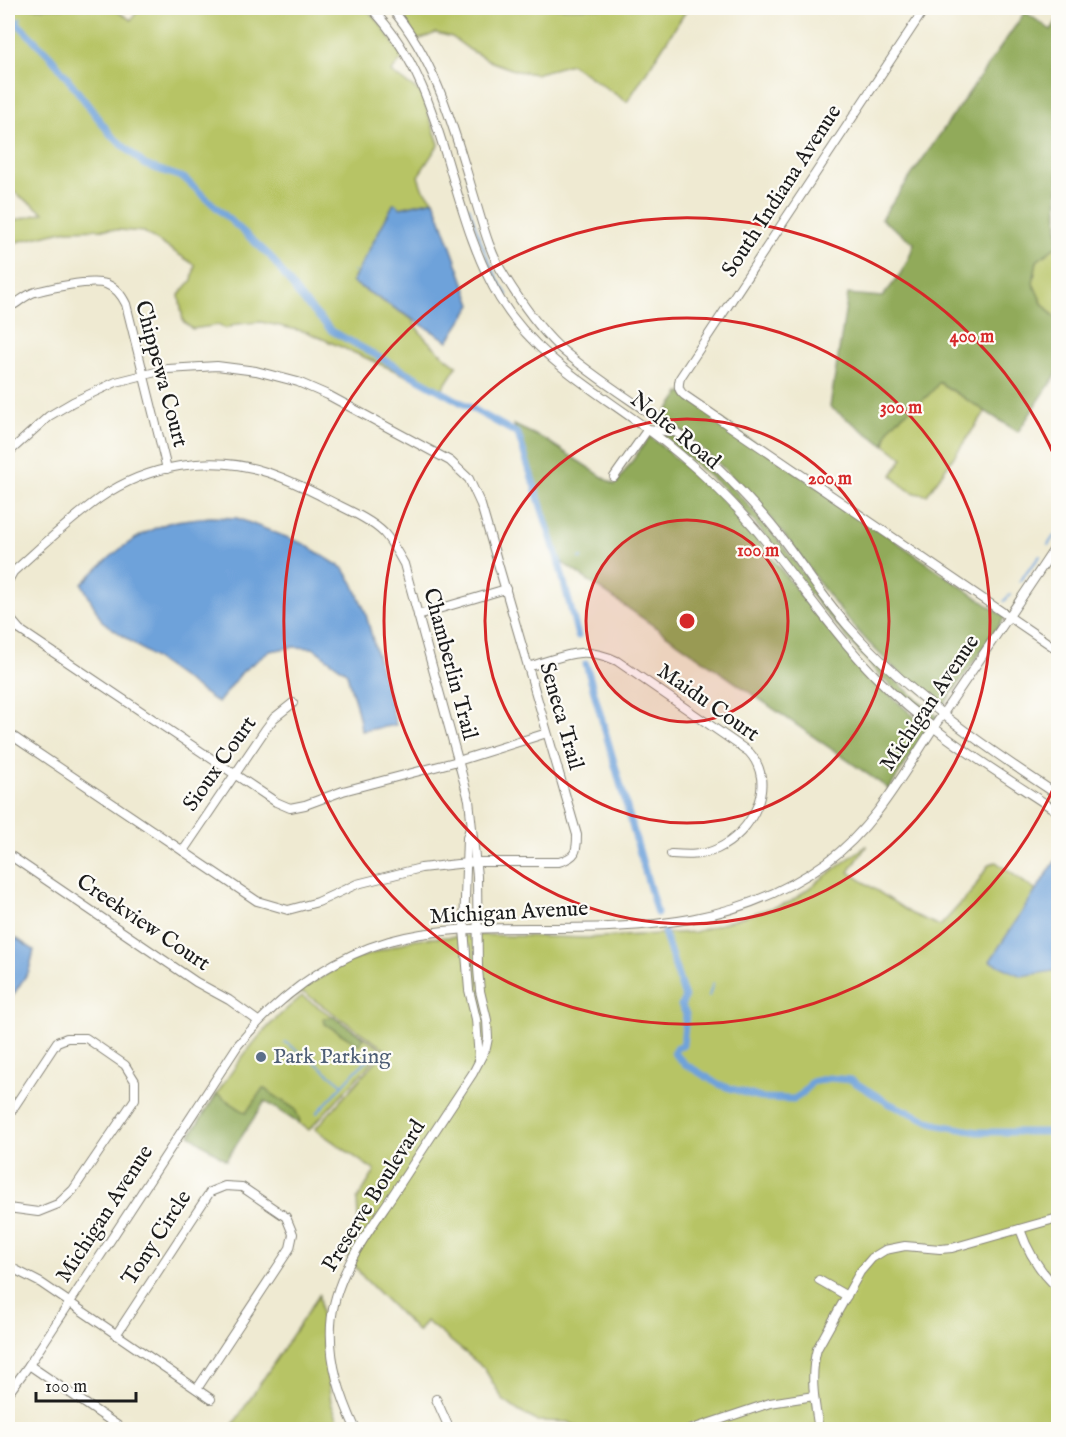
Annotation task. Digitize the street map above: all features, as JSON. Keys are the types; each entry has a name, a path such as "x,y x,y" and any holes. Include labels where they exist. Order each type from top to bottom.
{"street":[{"name":"Nolte Road","path":"371,8 382,19 403,50 428,96 481,263 501,300 525,333 546,355 648,429 719,490 749,522 815,607 876,677 933,729 1059,812"},
{"name":"Nolte Road","path":"391,8 419,48 440,90 457,137 485,232 501,272 529,313 557,345 582,366 679,434 711,462 747,498 786,543 847,625 890,670 942,715 986,748 1059,795"},
{"name":"South Indiana Avenue","path":"925,8 680,378 678,386 684,395 1010,616"},
{"name":"Chippewa Court","path":"15,304 33,293 93,282 104,283 122,295 167,469"},
{"name":"Seneca Trail","path":"8,453 49,416 116,382 168,369 217,366 256,371 298,382 328,395 450,461 469,479 481,505 576,835 574,854 570,859 559,862 476,862 421,868 357,884 318,902 288,910 257,901 8,733"},
{"path":"614,477 648,429 666,430 679,434"},
{"name":"Chamberlin Trail","path":"8,580 13,572 100,497 147,473 182,465 239,465 265,471 293,482 382,531 394,546 404,564 459,761 343,791 305,806 290,808 276,802 20,630 8,616"},
{"name":"Michigan Avenue","path":"8,1394 238,1046 258,1021 300,985 353,955 388,941 478,928 577,928 681,921 727,912 758,901 797,881 828,861 860,832 891,792 1059,543"},
{"path":"418,615 506,589"},
{"path":"1010,616 1059,650"},
{"name":"Maidu Court","path":"528,667 582,652 604,655 617,661 749,752 757,761 762,780 760,796 749,822 741,833 716,850 700,855 671,854"},
{"name":"Sioux Court","path":"183,851 274,718 293,704"},
{"path":"479,1059 476,1019 469,990 464,929 467,838 471,824 469,800 459,761 547,733"},
{"name":"Preserve Boulevard","path":"356,1430 335,1377 331,1352 331,1323 339,1288 354,1255 473,1073 486,1048 488,1038 478,969 476,862 471,824"},
{"name":"Creekview Court","path":"8,854 196,982 229,1000 258,1021"},
{"path":"8,1116 57,1042 67,1038 86,1038 125,1065 135,1080 135,1099 73,1190 58,1204 38,1212 8,1208"},
{"name":"Tony Circle","path":"116,1335 210,1192 225,1186 242,1187 286,1217 293,1234 290,1248 197,1389"},
{"path":"821,1430 818,1424 812,1370 817,1349 872,1258 885,1250 905,1246 940,1250 952,1248 1059,1218"},
{"path":"1020,1229 1034,1262 1059,1288"},
{"path":"8,1266 41,1283 211,1399"},
{"path":"819,1280 847,1296"},
{"path":"29,1365 124,1430"},
{"path":"689,1430 770,1403 814,1396"},
{"path":"436,1399 450,1430"}],"green space":[{"path":"8,8 112,8 131,20 140,8 365,8 379,22 403,58 391,72 421,93 439,144 418,176 422,188 434,200 400,208 394,203 352,282 413,320 425,338 457,366 441,391 307,332 261,322 237,324 225,329 219,325 192,329 183,321 179,295 192,280 195,265 144,232 107,229 67,230 8,244 8,222 44,213 8,188"},
{"path":"396,8 688,8 627,102 571,64 535,74 517,71 492,62 452,37 436,33 418,40"},
{"path":"1025,12 1051,30 1058,19 1058,245 1037,261 1033,283 1042,303 1058,321 1058,372 1018,432 939,382 927,396 893,424 884,445 830,407 848,294 882,297 901,272 914,243 881,219"},
{"path":"1058,245 1058,321 1042,303 1032,283 1037,261"},
{"path":"938,382 986,411 927,495 907,489 892,475 903,458 885,445 888,432 898,418 927,396"},
{"path":"681,392 1005,617 941,709 860,633 833,602 761,507 714,459 663,417"},
{"path":"514,425 546,440 615,485 650,436 716,493 746,525 812,609 871,678 928,729 889,789 560,561"},
{"path":"659,433 677,437 745,501 783,546 844,628 888,674 937,716 932,723 878,674 818,604 752,519 722,487"},
{"path":"867,845 849,872 912,914 940,926 973,890 989,864 996,862 1036,891 990,961 1053,971 1058,968 1058,1429 582,1430 569,1422 537,1421 520,1412 503,1400 484,1368 426,1321 418,1332 363,1277 346,1254 359,1234 357,1200 375,1171 315,1129 386,1050 304,993 300,993 286,1003 299,991 344,963 415,939 481,935 586,938 695,932 790,902"},
{"path":"302,996 383,1050 309,1130 265,1101 226,1160 190,1135 227,1078 253,1044 283,1012"},
{"path":"332,1016 364,1038 359,1045 325,1024 324,1018"},
{"path":"263,1088 295,1109 300,1121 298,1123 265,1101 226,1160 190,1135 217,1094 246,1113"},
{"path":"319,1295 331,1403 342,1429 324,1429 313,1422 313,1429 230,1429"}],"water":[{"path":"434,200 472,305 448,341 352,282 394,203 401,208"},
{"path":"210,517 237,518 304,544 344,569 365,611 396,725 361,731 347,673 313,648 294,647 270,651 243,671 218,703 102,621 82,584 92,574 121,548 155,528 183,520"},
{"path":"1058,857 1058,968 1053,971 1021,976 990,961"},
{"path":"8,933 34,950 29,971 8,1003"}],"waterway":[{"path":"10,16 51,57 111,135 145,165 184,178 270,256 301,298 332,331 518,434 558,560 578,636"},
{"path":"17,22 21,18"},
{"path":"469,207 490,263 507,295"},
{"path":"1048,545 1054,536"},
{"path":"1019,582 1040,556"},
{"path":"1004,601 1010,595"},
{"path":"586,664 657,913"},
{"path":"664,932 685,998 681,1005 686,1014 683,1045 676,1048 674,1053 685,1064 720,1085 761,1098 794,1099 802,1094 812,1082 829,1078 851,1080 890,1104 939,1125 978,1132 1058,1132"},
{"path":"709,996 713,983"},
{"path":"285,1042 343,1085 366,1060 368,1061"},
{"path":"317,1113 343,1085"}],"place":[{"name":"Park Parking","path":"261,1057"}]}
